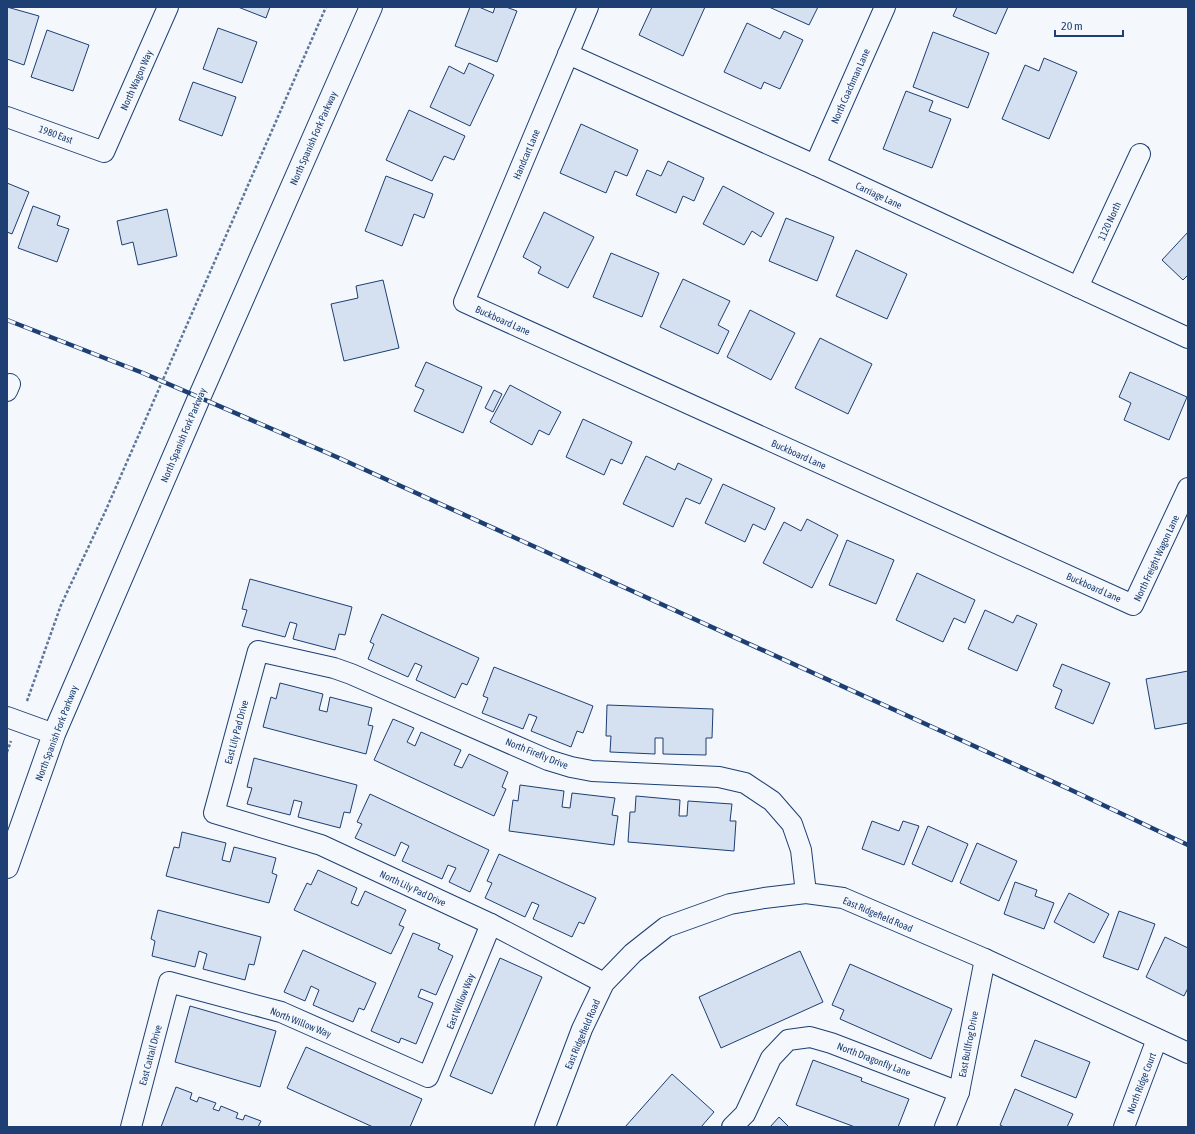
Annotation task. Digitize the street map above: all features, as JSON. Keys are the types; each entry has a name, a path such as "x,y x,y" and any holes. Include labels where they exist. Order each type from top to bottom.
{"street":[{"name":"North Wagon Way","path":"104,152 168,7"},
{"name":"North Spanish Fork Parkway","path":"7,867 54,734 202,390 371,7"},
{"name":"Handcart Lane","path":"464,302 588,7"},
{"name":"North Coachman Lane","path":"815,165 885,7"},
{"name":"Carriage Lane","path":"568,54 815,165 1188,338"},
{"name":"1980 East","path":"7,117 104,152"},
{"name":"1120 North","path":"1078,287 1140,154"},
{"name":"Buckboard Lane","path":"464,302 1133,605"},
{"name":"North Freight Wagon Lane","path":"1133,605 1188,488"},
{"name":"East Lily Pad Drive","path":"214,813 258,651"},
{"name":"North Firefly Drive","path":"258,651 334,668 351,674 548,760 570,767 592,771 719,777 745,783 772,801 792,824 801,850 806,893"},
{"path":"7,717 54,734"},
{"name":"North Lily Pad Drive","path":"214,813 321,845 491,924 604,983"},
{"name":"East Ridgefield Road","path":"545,1127 582,1029 604,983 633,953 666,928 730,904 806,893 843,898 985,959 1188,1053"},
{"name":"East Willow Way","path":"428,1077 491,924"},
{"name":"East Bullfrog Drive","path":"945,1127 959,1092 985,959"},
{"name":"North Willow Way","path":"169,982 281,1012 428,1077"},
{"name":"East Cattail Drive","path":"131,1127 169,982"},
{"name":"North Dragonfly Lane","path":"732,1127 745,1114 771,1058 788,1040 810,1036 959,1092"},
{"name":"North Ridge Court","path":"1124,1127 1157,1039"}],"path":[{"path":"26,706 61,604 105,512 326,7"},
{"path":"7,752 11,740"}],"building":[{"path":"7,7 39,16 24,65 7,59"},
{"path":"238,7 270,7 266,18"},
{"path":"470,7 479,7 493,13 495,7 506,7 517,11 497,62 455,46"},
{"path":"652,7 705,7 683,56 639,35"},
{"path":"769,7 818,7 809,25"},
{"path":"957,7 1008,7 996,34 953,16"},
{"path":"747,23 780,39 784,31 803,40 780,89 764,82 761,89 724,72"},
{"path":"218,28 257,42 242,83 203,69"},
{"path":"47,30 89,45 73,91 31,77"},
{"path":"933,32 989,53 968,108 913,87"},
{"path":"1044,58 1077,72 1049,139 1002,119 1025,65 1039,71"},
{"path":"469,63 494,75 470,126 430,107 449,66 464,74"},
{"path":"193,82 236,97 222,136 179,120"},
{"path":"906,91 933,101 929,111 951,119 932,168 883,149"},
{"path":"409,110 465,136 454,160 444,156 432,181 386,160"},
{"path":"581,124 638,150 627,176 615,171 606,193 560,173"},
{"path":"668,161 704,178 694,201 683,196 676,213 636,195 647,170 661,176"},
{"path":"386,176 433,194 424,218 414,214 402,246 365,231"},
{"path":"7,183 29,192 12,234 7,232"},
{"path":"723,186 774,213 761,237 752,231 744,245 703,224"},
{"path":"33,206 60,216 57,225 69,229 57,262 18,248"},
{"path":"167,209 177,256 138,265 133,242 122,245 117,221"},
{"path":"544,212 594,237 568,288 538,273 541,267 523,257"},
{"path":"786,218 834,237 817,281 769,261"},
{"path":"1188,232 1188,275 1183,280 1162,260"},
{"path":"856,250 907,274 887,319 836,296"},
{"path":"611,253 659,273 642,317 593,297"},
{"path":"683,279 730,301 718,325 729,331 718,354 660,327"},
{"path":"383,280 399,348 344,361 331,304 358,298 356,286"},
{"path":"750,310 795,333 771,380 727,357"},
{"path":"820,338 872,364 848,414 795,388"},
{"path":"426,362 482,387 463,433 414,411 424,390 415,386"},
{"path":"1130,372 1187,397 1169,440 1124,420 1131,403 1119,397"},
{"path":"510,385 561,412 549,435 539,430 532,445 490,422"},
{"path":"494,390 502,394 493,412 485,408"},
{"path":"583,419 632,442 622,464 611,459 604,475 566,457"},
{"path":"646,456 675,470 678,463 712,479 700,504 686,498 673,527 623,504"},
{"path":"723,484 775,508 765,530 753,524 745,542 705,523"},
{"path":"807,519 838,535 812,588 763,563 784,522 801,531"},
{"path":"847,540 894,560 876,604 829,585"},
{"path":"917,573 975,600 965,623 954,618 943,642 896,620"},
{"path":"250,579 352,607 345,635 339,634 335,650 293,639 297,624 290,622 285,637 242,626 247,610 242,609"},
{"path":"985,610 1013,623 1017,615 1037,624 1017,671 968,649"},
{"path":"382,614 479,658 467,685 462,683 455,698 416,680 422,666 415,663 408,677 368,659 374,644 370,642"},
{"path":"1062,664 1110,683 1093,724 1055,708 1062,690 1053,686"},
{"path":"494,667 593,706 583,733 577,731 571,747 531,731 537,717 529,714 523,729 482,713 488,698 483,696"},
{"path":"1188,671 1188,723 1155,729 1146,679"},
{"path":"280,683 323,694 319,710 327,712 330,697 372,708 368,725 373,726 366,754 263,727 271,697 276,699"},
{"path":"607,705 713,709 712,738 706,738 706,755 663,754 663,738 655,738 655,754 610,752 611,736 606,736"},
{"path":"393,719 414,728 407,742 415,746 421,732 461,750 454,765 462,768 469,754 508,772 502,787 506,789 494,816 374,760"},
{"path":"254,758 357,785 350,813 344,812 340,828 298,817 302,802 294,800 290,815 247,804 252,788 247,787"},
{"path":"520,785 564,791 562,807 570,808 572,793 615,798 612,815 618,816 614,845 509,831 513,800 518,801"},
{"path":"370,794 489,850 470,892 449,882 456,868 448,865 442,879 402,861 409,846 401,842 395,856 355,838 362,824 357,822"},
{"path":"636,796 680,800 679,816 687,816 688,801 732,804 730,821 736,821 734,851 628,842 630,812 635,812"},
{"path":"872,821 899,831 903,821 919,826 904,865 862,849"},
{"path":"928,826 968,844 952,882 912,864"},
{"path":"182,832 226,843 222,860 230,862 234,847 276,858 272,873 277,875 269,903 166,876 174,847 179,848"},
{"path":"977,843 1017,861 999,901 960,883"},
{"path":"499,854 596,898 584,924 579,922 572,937 533,919 539,905 532,902 525,917 485,898 492,883 487,881"},
{"path":"318,870 357,888 351,903 358,906 365,891 406,910 399,925 404,927 391,954 294,910 307,883 311,885"},
{"path":"1015,882 1037,890 1035,896 1054,903 1044,929 1004,914"},
{"path":"1069,893 1109,914 1094,943 1054,922"},
{"path":"158,910 261,937 254,965 249,964 245,980 203,969 207,954 199,951 195,967 152,956 155,941 151,939"},
{"path":"1119,911 1155,924 1138,970 1103,957"},
{"path":"413,933 440,944 438,949 453,956 436,995 421,989 418,997 433,1003 416,1044 401,1038 399,1043 371,1031"},
{"path":"1165,937 1188,948 1188,988 1184,996 1146,977"},
{"path":"303,950 376,983 364,1010 359,1008 353,1022 313,1005 319,990 311,986 305,1001 284,992"},
{"path":"800,951 823,1002 721,1048 699,997"},
{"path":"500,958 542,977 492,1094 450,1076"},
{"path":"850,964 952,1009 931,1059 840,1019 844,1010 832,1005"},
{"path":"190,1006 276,1031 260,1087 175,1062"},
{"path":"1035,1040 1090,1062 1076,1098 1021,1076"},
{"path":"306,1047 422,1099 410,1127 373,1127 287,1088"},
{"path":"813,1060 862,1078 861,1081 909,1099 898,1127 855,1127 796,1105"},
{"path":"672,1074 714,1112 701,1127 625,1127"},
{"path":"176,1087 192,1093 190,1099 197,1102 199,1097 216,1103 213,1109 219,1111 221,1106 238,1113 236,1118 243,1120 245,1115 261,1121 258,1127 161,1127"},
{"path":"1015,1089 1073,1114 1067,1127 1004,1127 1000,1125"},
{"path":"779,1117 789,1127 770,1127"}],"railway":[{"path":"7,320 143,373 339,458 1069,789 1188,845"}]}
